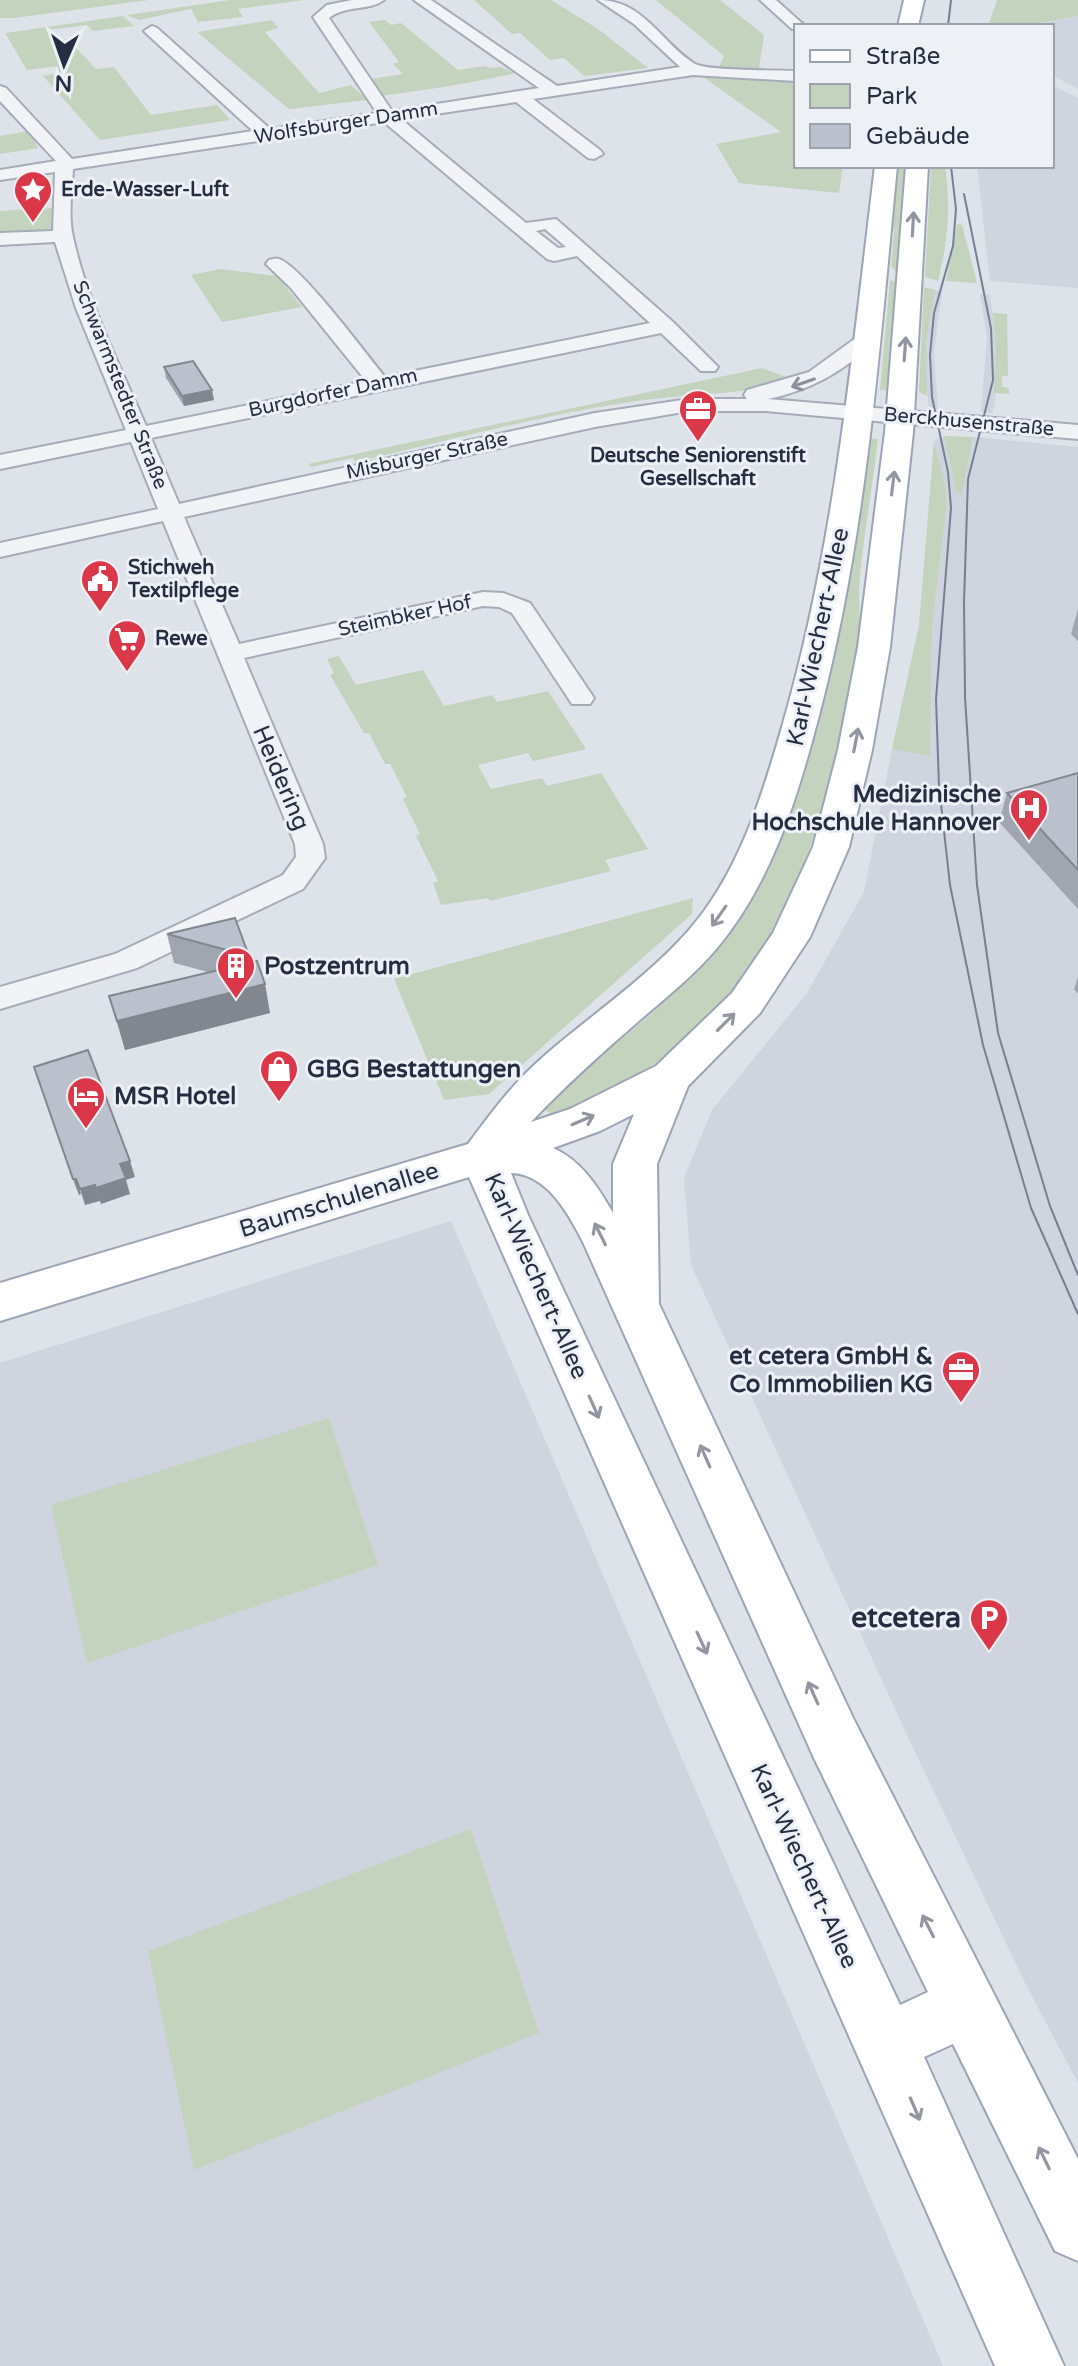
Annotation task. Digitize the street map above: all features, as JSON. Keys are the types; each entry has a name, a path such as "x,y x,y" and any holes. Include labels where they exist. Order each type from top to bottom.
{"main road":[{"path":"908,24 914,0"},
{"path":"929,24 933,0"},
{"name":"Karl-Wiechert-Allee","path":"886,168 859,413 833,586 796,746 780,796 738,888 703,939 657,983 555,1070 515,1112 483,1156 506,1215 886,2043 1030,2366"},
{"name":"Karl-Wiechert-Allee","path":"917,168 901,416 874,647 855,750 831,847 791,937 746,1003 671,1077 635,1164 636,1304 834,1739 1078,2228"},
{"name":"Baumschulenallee","path":"0,1302 483,1156 585,1120 671,1077"},
{"path":"483,1156 525,1156 546,1164 576,1191 636,1304"},
{"path":"886,2043 968,2005"}],"street":[{"path":"377,0 332,8 321,17 387,116 554,255 581,249 708,367"},
{"path":"421,0 554,91"},
{"path":"605,0 639,21 693,70"},
{"path":"769,1 791,0"},
{"path":"769,1 801,22"},
{"path":"152,31 266,134"},
{"name":"Wolfsburger Damm","path":"0,175 693,70 794,76"},
{"path":"0,91 65,161 64,165"},
{"path":"520,97 594,154"},
{"name":"Schwarmstedter Straße","path":"64,165 63,236 99,345 172,512"},
{"path":"0,239 63,236"},
{"path":"276,264 297,283 379,384"},
{"name":"Burgdorfer Damm","path":"0,462 666,326"},
{"path":"689,405 772,392 812,381 834,369 867,339"},
{"name":"Misburger Straße","path":"0,550 595,420 689,405 765,405 859,413"},
{"name":"Berckhusenstraße","path":"859,413 1078,432"},
{"name":"Heidering","path":"0,997 126,961 293,882 304,872 311,858 309,844 172,512"},
{"name":"Steimbker Hof","path":"229,654 483,599 503,600 521,608 581,698"}],"shaded area":[{"path":"1078,16 1078,89 1054,76 1054,24 1035,24"},
{"path":"1054,86 1078,98 1078,288 990,281 977,168 1054,168"},
{"path":"935,290 942,292 934,353 938,410 929,408 924,365 930,305"},
{"path":"980,294 989,294 993,313 996,354 992,413 981,412 987,337"},
{"path":"944,436 956,493 961,494 973,437 1078,447 1078,2083 1025,1983 908,1737 691,1265 684,1178 712,1110 807,993 864,892 892,749 930,755 932,626 947,504 934,441"},
{"path":"451,1221 943,2366 0,2366 0,1363"}],"green space":[{"path":"0,0 149,0 0,18"},
{"path":"230,0 304,0 238,9 243,17 198,22 191,9 139,20 127,15"},
{"path":"474,0 551,0 598,29 648,68 584,76 564,58 550,60 520,33 512,34"},
{"path":"656,0 720,0 764,35 759,68 719,67 724,56"},
{"path":"997,0 1078,0 1078,16 1035,24 989,24"},
{"path":"123,16 134,26 93,31 87,25 47,30 55,41 68,39 96,69 114,67 151,115 217,105 230,120 100,140 43,76 59,73 58,66 27,70 5,33"},
{"path":"272,20 278,28 265,32 319,93 351,85 368,100 289,109 197,32"},
{"path":"385,20 391,25 401,23 458,70 485,66 501,67 515,73 381,96 370,79 403,74 393,64 399,62 369,22"},
{"path":"693,70 722,78 794,80 794,168 843,168 839,193 739,183 716,144 781,132"},
{"path":"29,131 38,148 0,154 0,136"},
{"path":"892,168 907,168 898,274 891,266 894,230 887,208"},
{"path":"931,168 945,168 948,210 944,252 938,281 925,277"},
{"path":"52,208 51,235 0,237 0,211"},
{"path":"957,224 962,225 977,283 946,281"},
{"path":"221,269 277,276 302,307 222,322 191,275"},
{"path":"890,280 899,283 892,391 880,390"},
{"path":"924,287 935,290 926,344 927,396 919,392"},
{"path":"993,313 1007,314 1008,376 1002,376 1002,387 1009,388 1009,394 994,393 996,354"},
{"path":"762,368 798,381 758,389 657,398 601,407 496,428 356,462 353,458 311,467 308,464"},
{"path":"944,436 973,437 962,494 956,493"},
{"path":"864,438 878,439 859,585 859,644 846,719 828,792 805,862 774,927 735,986 686,1038 627,1081 555,1115 537,1107 642,1022 691,975 735,924 759,881"},
{"path":"934,441 947,504 932,626 930,756 892,749 919,625"},
{"path":"339,656 356,685 423,670 444,706 492,695 497,702 548,691 586,749 533,761 528,753 478,765 491,789 542,778 547,786 601,773 648,849 605,860 611,871 490,901 488,898 441,905 433,883 438,881 416,836 420,834 403,799 407,797 390,764 385,764 369,733 364,733 330,675 334,673 327,659"},
{"path":"693,898 692,914 489,1094 444,1100 394,979"},
{"path":"329,1418 378,1565 87,1663 51,1505"},
{"path":"471,1829 539,2033 194,2170 148,1951"}],"building":[{"path":"193,361 212,390 182,396 164,367"},
{"path":"1078,773 1078,870 1007,793"},
{"path":"235,918 249,956 167,934"},
{"path":"257,961 265,984 117,1021 109,996"},
{"name":"MSR Hotel","path":"88,1050 130,1161 120,1164 126,1178 96,1188 95,1185 80,1189 76,1179 73,1179 34,1067"}],"tram line":[{"path":"948,24 951,0"},
{"path":"951,168 956,209 953,246 934,313 930,355 932,397 948,472 951,508 936,699 939,786 950,885 983,1045 1031,1208 1078,1314"},
{"path":"964,194 991,328 993,380 968,479 964,602 965,697 977,885 998,1033 1050,1206 1078,1275"}],"place":[{"name":"Erde-Wasser-Luft","path":"33,224"},
{"name":"Deutsche Seniorenstift Gesellschaft","path":"698,443"},
{"name":"Stichweh Textilpflege","path":"100,613"},
{"name":"Rewe","path":"127,673"},
{"name":"Medizinische Hochschule Hannover","path":"1029,842"},
{"name":"Postzentrum","path":"236,1000"},
{"name":"GBG Bestattungen","path":"279,1103"},
{"name":"MSR Hotel","path":"86,1130"},
{"name":"et cetera GmbH & Co Immobilien KG","path":"961,1404"},
{"name":"etcetera","path":"989,1652"}]}
